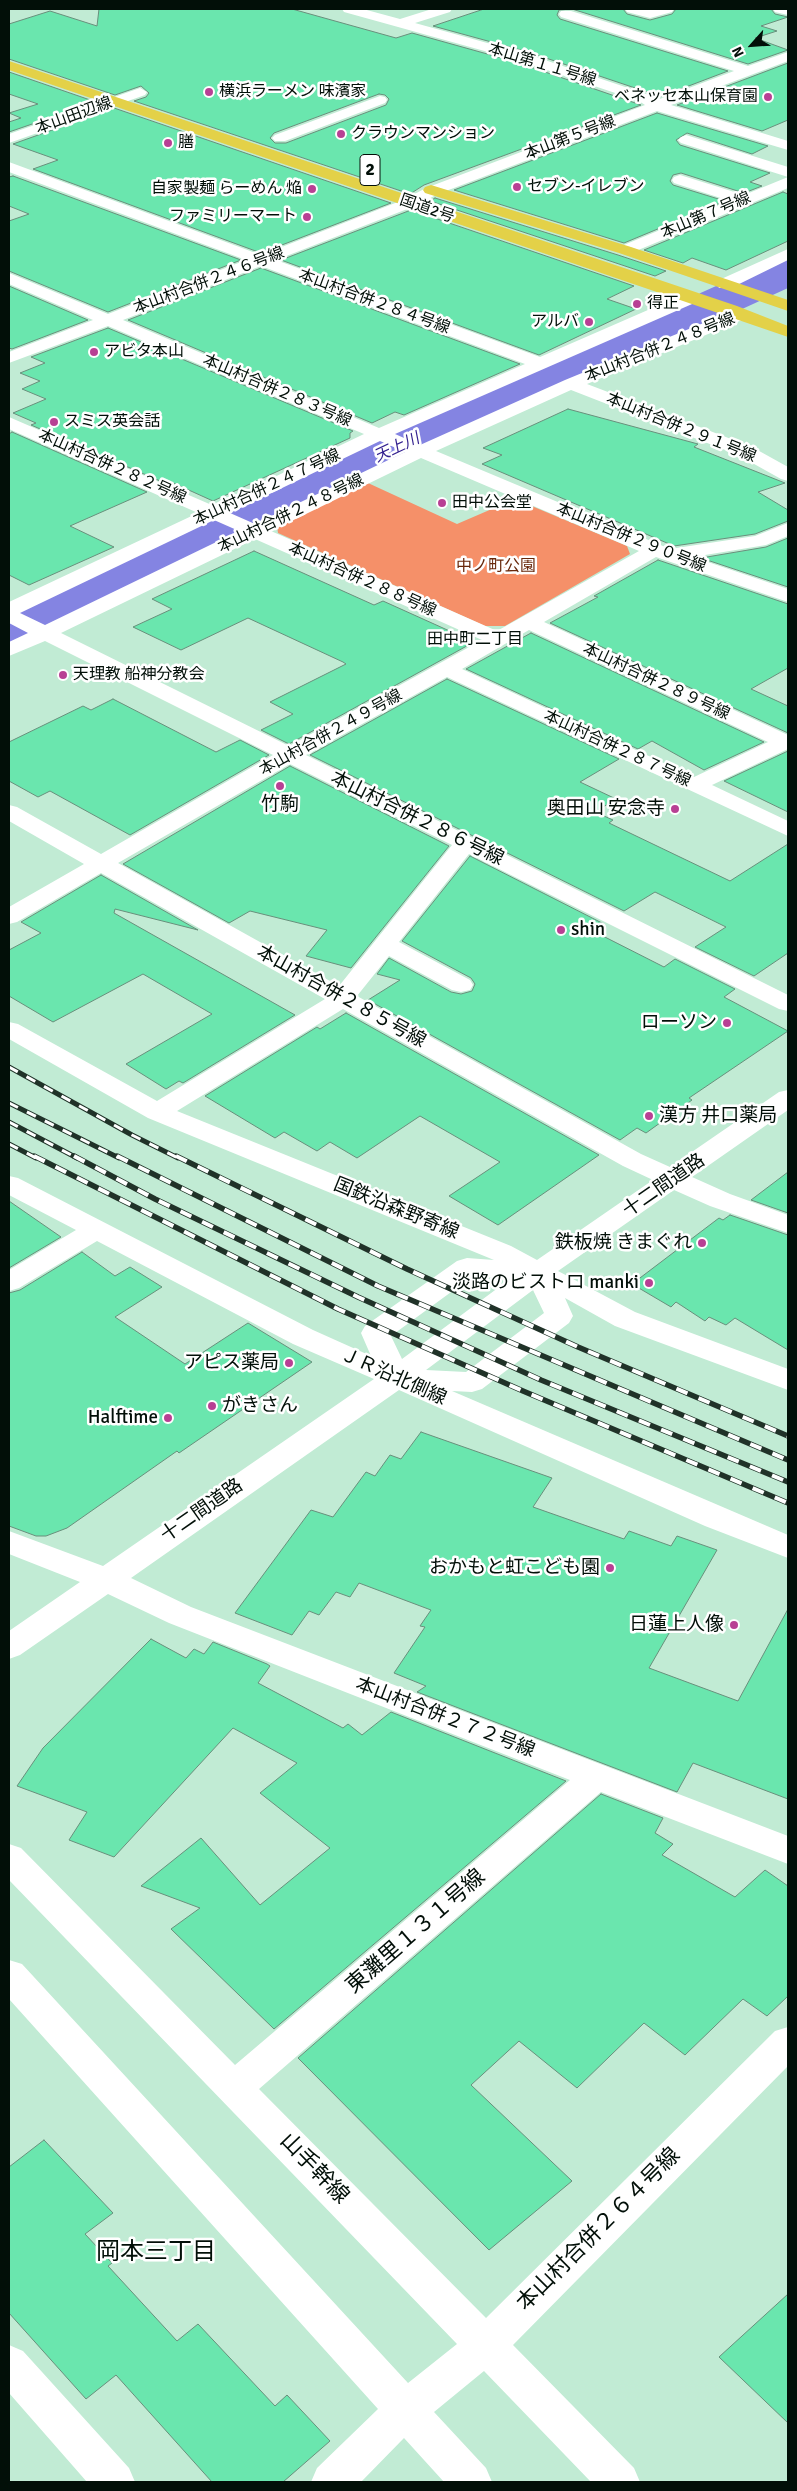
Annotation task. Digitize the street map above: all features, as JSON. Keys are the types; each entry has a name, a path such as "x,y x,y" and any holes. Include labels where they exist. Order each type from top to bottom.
{"highway":[{"name":"国道2号","path":"9,65 409,203 736,312 788,332"},
{"path":"112,83 158,98"},
{"path":"261,132 305,147"},
{"name":"国道2号","path":"413,184 625,250 788,306"}],"street":[{"name":"本山第１１号線","path":"350,9 522,57 644,98 654,105 788,146"},
{"path":"401,23 445,9"},
{"path":"632,9 650,14 667,9"},
{"path":"780,9 788,11"},
{"path":"566,14 748,71"},
{"path":"758,55 782,58"},
{"name":"本山第５号線","path":"409,203 432,191 654,105 782,58"},
{"name":"本山田辺線","path":"9,139 140,92"},
{"path":"280,138 380,100"},
{"path":"16,121 38,129"},
{"path":"686,140 788,172"},
{"name":"本山村合併２８４号線","path":"9,167 542,364"},
{"path":"680,180 744,200"},
{"name":"本山第７号線","path":"625,250 788,182"},
{"name":"本山村合併２４６号線","path":"9,358 409,203"},
{"path":"729,285 788,254"},
{"name":"本山村合併２８３号線","path":"9,278 421,451"},
{"name":"本山村合併２４７号線","path":"9,610 380,434 698,299"},
{"name":"本山村合併２４８号線","path":"9,650 421,451 736,312"},
{"name":"本山村合併２９１号線","path":"571,384 745,451 788,475"},
{"name":"本山村合併２８２号線","path":"9,422 254,532"},
{"name":"本山村合併２９０号線","path":"421,451 660,552 788,596"},
{"path":"660,552 750,542 788,529"},
{"name":"本山村合併２８８号線","path":"254,532 498,639"},
{"name":"本山村合併２４９号線","path":"9,917 289,755 528,622 660,552"},
{"name":"本山村合併２８６号線","path":"9,614 788,1004"},
{"name":"本山村合併２８９号線","path":"528,622 787,742"},
{"name":"本山村合併２８７号線","path":"446,669 788,829"},
{"path":"695,785 787,742"},
{"name":"本山村合併２８５号線","path":"9,812 632,1160 720,1200 788,1224"},
{"path":"157,1112 343,998 465,843"},
{"path":"386,945 461,985"},
{"name":"国鉄沿森野寄線","path":"9,1029 157,1112 501,1252 625,1319 788,1380"},
{"name":"十二間道路","path":"9,1647 104,1579 396,1378 538,1272 788,1098"},
{"name":"ＪＲ沿北側線","path":"9,1184 94,1230 303,1337 716,1518 788,1547"},
{"path":"9,1282 94,1230"},
{"path":"467,1267 538,1272 559,1316 472,1382 396,1378 375,1333 467,1267"},
{"name":"本山村合併２７２号線","path":"9,1542 104,1579 180,1615 788,1850"},
{"name":"東灘里１３１号線","path":"235,2087 596,1777"},
{"name":"山手幹線","path":"9,1858 235,2087 619,2482"},
{"path":"9,1974 471,2482"},
{"name":"本山村合併２６４号線","path":"332,2482 404,2410 486,2345 788,2042"},
{"path":"9,2364 114,2482"}],"green space":[{"name":"中ノ町公園","path":"368,483 457,524 515,499 627,546 630,554 505,626 485,626 278,533 277,526"}],"building":[{"path":"99,9 292,9 396,38 412,33 516,62 641,105 424,185 410,194 134,101 146,97 149,93 141,86 115,95 9,59 9,24 50,11 97,26","holes":["379,94 385,95 389,99 386,105 286,143 275,143 270,138 274,133"]},
{"path":"484,9 572,9 559,10 557,15 560,19 728,71 657,98 650,93 528,52 433,26"},
{"path":"572,9 623,9 627,14 650,20 672,14 676,9 771,9 775,14 788,17 761,26 777,31 755,38 788,50 748,64"},
{"path":"788,63 788,120 762,131 677,105"},
{"path":"9,72 96,102 9,132 9,122 21,118 9,113 38,104 9,94"},
{"path":"114,108 391,203 261,253 33,169 58,160 13,144"},
{"path":"657,113 768,146 752,154 687,133 676,140 680,145 770,173 750,182 762,186 744,193 681,173 673,175 670,181 673,185 725,201 624,243 454,190"},
{"path":"13,176 241,260 108,312 9,271 9,221 29,214 9,206 9,177"},
{"path":"783,192 788,194 788,241 726,270 692,258 683,263 644,250"},
{"path":"435,198 666,271 655,276 430,201"},
{"path":"411,210 634,286 607,299 636,309 539,355 281,260"},
{"path":"261,268 520,364 404,415 395,412 372,423 128,320"},
{"path":"9,286 88,320 12,349 9,348"},
{"path":"108,328 353,431 350,433 350,438 213,501 171,482 167,484 31,425 36,423 13,413 46,399 22,389 40,381 20,373 45,363 31,357"},
{"path":"568,409 698,444 694,447 785,483 758,492 788,510 788,521 755,534 674,546 482,464 502,455 483,448"},
{"path":"12,432 147,492 70,526 114,547 29,585 9,575 9,434"},
{"path":"788,538 788,587 701,558 766,547"},
{"path":"254,551 374,605 383,601 474,642 289,744 261,730 293,714 270,702 346,664 248,618 181,650 133,627 172,609 152,599"},
{"path":"658,560 788,604 788,668 751,689 788,706 788,733 550,623 598,597 594,596"},
{"path":"531,633 764,742 704,770 652,741 638,749 466,669"},
{"path":"447,679 619,759 580,782 616,799 595,812 613,820 609,823 730,881 788,844 788,953 754,976 695,947 726,927 655,892 624,911 310,755"},
{"path":"113,699 216,752 240,740 269,755 130,835 50,791 38,797 9,781 9,742 83,706 91,710"},
{"path":"788,751 788,812 724,781"},
{"path":"290,766 449,846 351,968 306,956 327,930 250,911 229,923 123,864"},
{"path":"470,856 604,924 593,931 664,967 675,959 735,989 724,997 788,1031 689,1098 692,1100 646,1133 637,1128 620,1140 368,1000 400,980 377,974 389,958 451,992 461,994 472,991 475,984 471,978 402,941"},
{"path":"101,875 198,930 115,909 114,913 295,1015 183,1083 179,1081 166,1089 126,1064 212,1014 143,974 53,1022 9,996 9,950 41,933 21,922"},
{"path":"346,1013 599,1155 498,1225 449,1196 500,1162 420,1116 357,1158 330,1142 317,1151 284,1132 275,1138 205,1096 317,1027 320,1029"},
{"path":"788,1172 788,1213 751,1200"},
{"path":"9,1201 61,1237 9,1268"},
{"path":"730,1215 788,1235 788,1350 735,1318 726,1325 709,1317 705,1321 676,1302 671,1307 632,1284 719,1218 723,1220"},
{"path":"82,1252 115,1276 130,1267 162,1287 115,1317 185,1364 248,1323 312,1362 179,1453 177,1451 67,1528 46,1536 36,1536 9,1526 9,1293 20,1290"},
{"path":"421,1432 552,1478 533,1507 624,1539 629,1531 671,1546 677,1536 717,1550 649,1668 738,1701 788,1609 788,1799 693,1763 677,1792 417,1692 426,1686 394,1673 425,1627 420,1626 431,1610 359,1583 350,1597 336,1592 319,1615 309,1611 292,1635 235,1613 311,1510 333,1517 366,1472 375,1476 390,1455 401,1459"},
{"path":"151,1639 186,1658 194,1649 204,1654 213,1642 267,1664 270,1666 258,1683 343,1728 348,1724 362,1735 391,1712 566,1781 274,2029 171,1929 200,1908 141,1886 201,1838 260,1905 330,1848 260,1793 297,1763 233,1728 114,1857 69,1840 87,1812 17,1786 43,1748"},
{"path":"601,1794 663,1818 655,1833 673,1844 662,1855 735,1897 765,1870 788,1886 788,1996 767,2016 743,1999 685,2055 644,2023 577,2088 519,2041 471,2085 572,2181 489,2250 298,2058"},
{"path":"44,2140 113,2213 85,2234 112,2263 108,2266 177,2341 198,2324 275,2406 287,2395 330,2441 283,2482 212,2482 116,2375 86,2399 9,2313 9,2167"},
{"path":"788,2294 788,2423 719,2357"}],"waterway":[{"name":"天上川","path":"9,632 381,455 788,271"}],"railway":[{"path":"9,1067 132,1135 178,1158"},
{"path":"9,1103 119,1158"},
{"path":"9,1122 77,1158"},
{"path":"9,1144 36,1158"},
{"path":"34,1156 338,1309 523,1391 788,1503"},
{"path":"74,1156 155,1199 358,1297 541,1380 788,1482"},
{"path":"117,1156 378,1286 788,1460"},
{"path":"176,1156 407,1269 578,1347 788,1436"}],"place":[{"name":"横浜ラーメン 味濱家","path":"209,92"},
{"name":"ベネッセ本山保育園","path":"768,97"},
{"name":"クラウンマンション","path":"341,134"},
{"name":"膳","path":"168,143"},
{"name":"セブン-イレブン","path":"517,187"},
{"name":"自家製麺 らーめん 焔","path":"312,189"},
{"name":"ファミリーマート","path":"307,217"},
{"name":"得正","path":"637,304"},
{"name":"アルバ","path":"589,322"},
{"name":"アビタ本山","path":"94,352"},
{"name":"スミス英会話","path":"54,422"},
{"name":"田中公会堂","path":"442,503"},
{"name":"天理教 船神分教会","path":"63,675"},
{"name":"竹駒","path":"280,786"},
{"name":"奥田山 安念寺","path":"675,809"},
{"name":"shin","path":"561,930"},
{"name":"ローソン","path":"727,1023"},
{"name":"漢方 井口薬局","path":"649,1116"},
{"name":"鉄板焼 きまぐれ","path":"702,1243"},
{"name":"淡路のビストロ manki","path":"649,1283"},
{"name":"アピス薬局","path":"289,1363"},
{"name":"がきさん","path":"212,1406"},
{"name":"Halftime","path":"168,1418"},
{"name":"おかもと虹こども園","path":"610,1568"},
{"name":"日蓮上人像","path":"734,1625"}],"district":[{"name":"田中町二丁目","path":"475,640"},
{"name":"岡本三丁目","path":"156,2253"}]}
